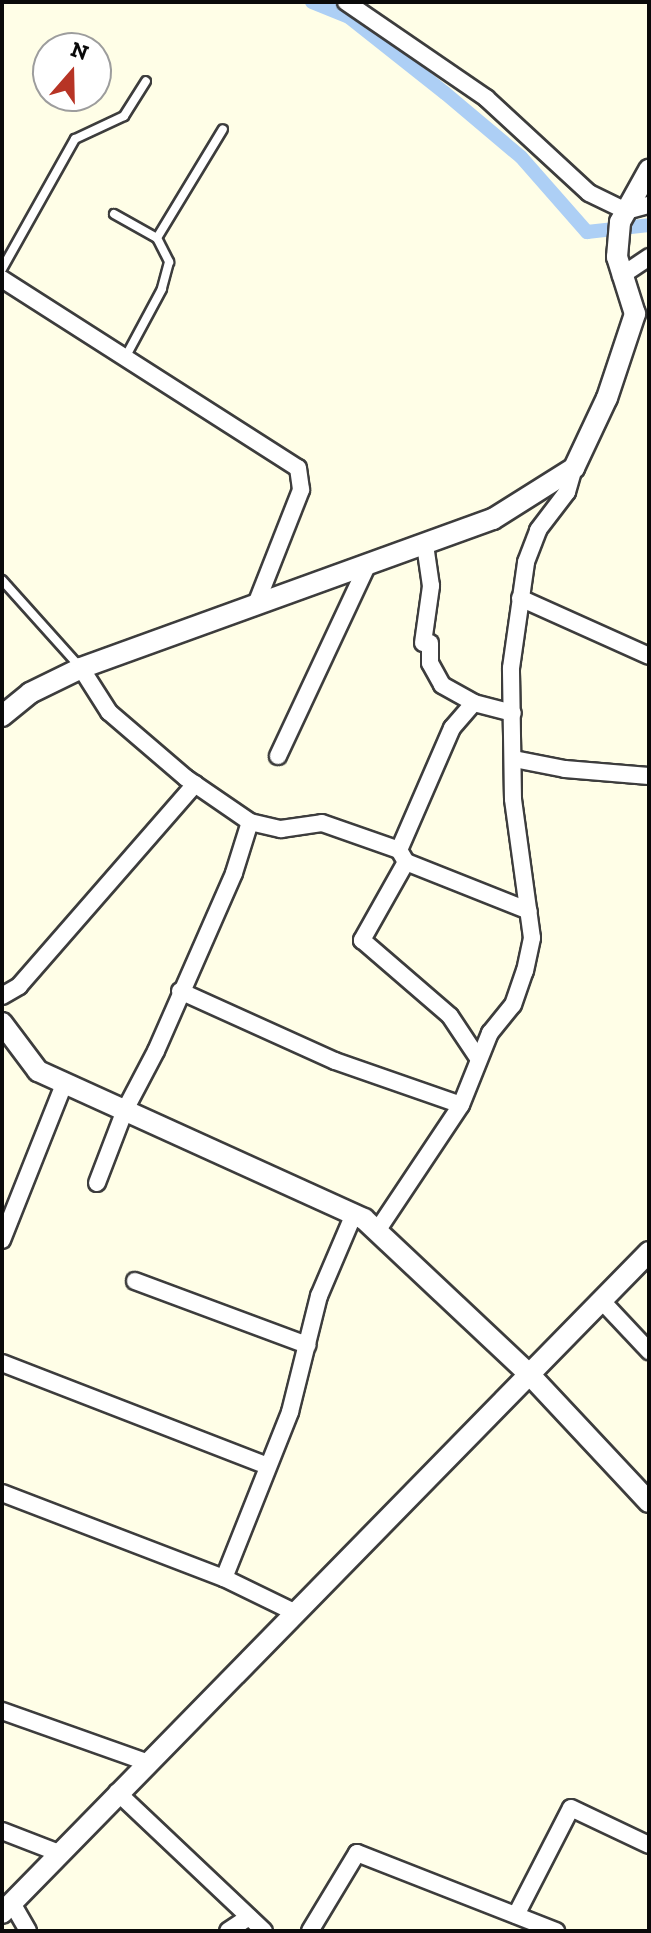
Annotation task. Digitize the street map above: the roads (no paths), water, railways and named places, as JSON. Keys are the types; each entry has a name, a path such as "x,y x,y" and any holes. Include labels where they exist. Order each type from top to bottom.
{"street":[{"path":"346,2 486,98 589,193 623,216"},
{"path":"377,1231 461,1105 478,1058 513,1005 525,971 532,938 513,799 511,668 520,598 538,530 567,492 574,468 607,398 635,314 619,266 623,216 649,170"},
{"path":"623,216 649,205"},
{"path":"619,266 649,257"},
{"path":"2,279 298,468 301,490 256,604"},
{"path":"2,716 30,693 81,668 256,604 366,568 493,519 574,468"},
{"path":"425,545 431,586 427,643 435,678 474,703 513,713"},
{"path":"278,756 366,568"},
{"path":"520,598 649,656"},
{"path":"81,668 109,712 195,784 250,822 281,829 322,823 529,911"},
{"path":"474,703 452,728 403,856 362,940 442,1008 478,1058"},
{"path":"514,759 565,769 649,776"},
{"path":"2,996 19,986 195,784"},
{"path":"97,1183 125,1110 156,1051 234,873 250,822"},
{"path":"180,991 335,1061 461,1105"},
{"path":"2,1023 38,1071 354,1214 377,1231 530,1375 649,1502"},
{"path":"2,1240 64,1084"},
{"path":"224,1578 290,1412 319,1296 354,1214"},
{"path":"28,1931 7,1908 146,1762 649,1252"},
{"path":"135,1281 307,1345"},
{"path":"602,1301 649,1351"},
{"path":"2,1363 268,1466"},
{"path":"2,1493 224,1578 296,1613"},
{"path":"2,1711 146,1762"},
{"path":"117,1792 264,1931"},
{"path":"516,1915 571,1808 649,1845"},
{"path":"2,1831 59,1853"},
{"path":"310,1931 357,1853 556,1931"},
{"path":"228,1931 249,1917"}],"lane":[{"path":"2,269 75,139 124,116 146,81"},
{"path":"157,238 223,129"},
{"path":"114,214 157,238 169,272 126,356"},
{"path":"2,580 81,668"}],"waterway":[{"path":"312,2 349,17 445,93 521,157 587,232 649,225"}]}
